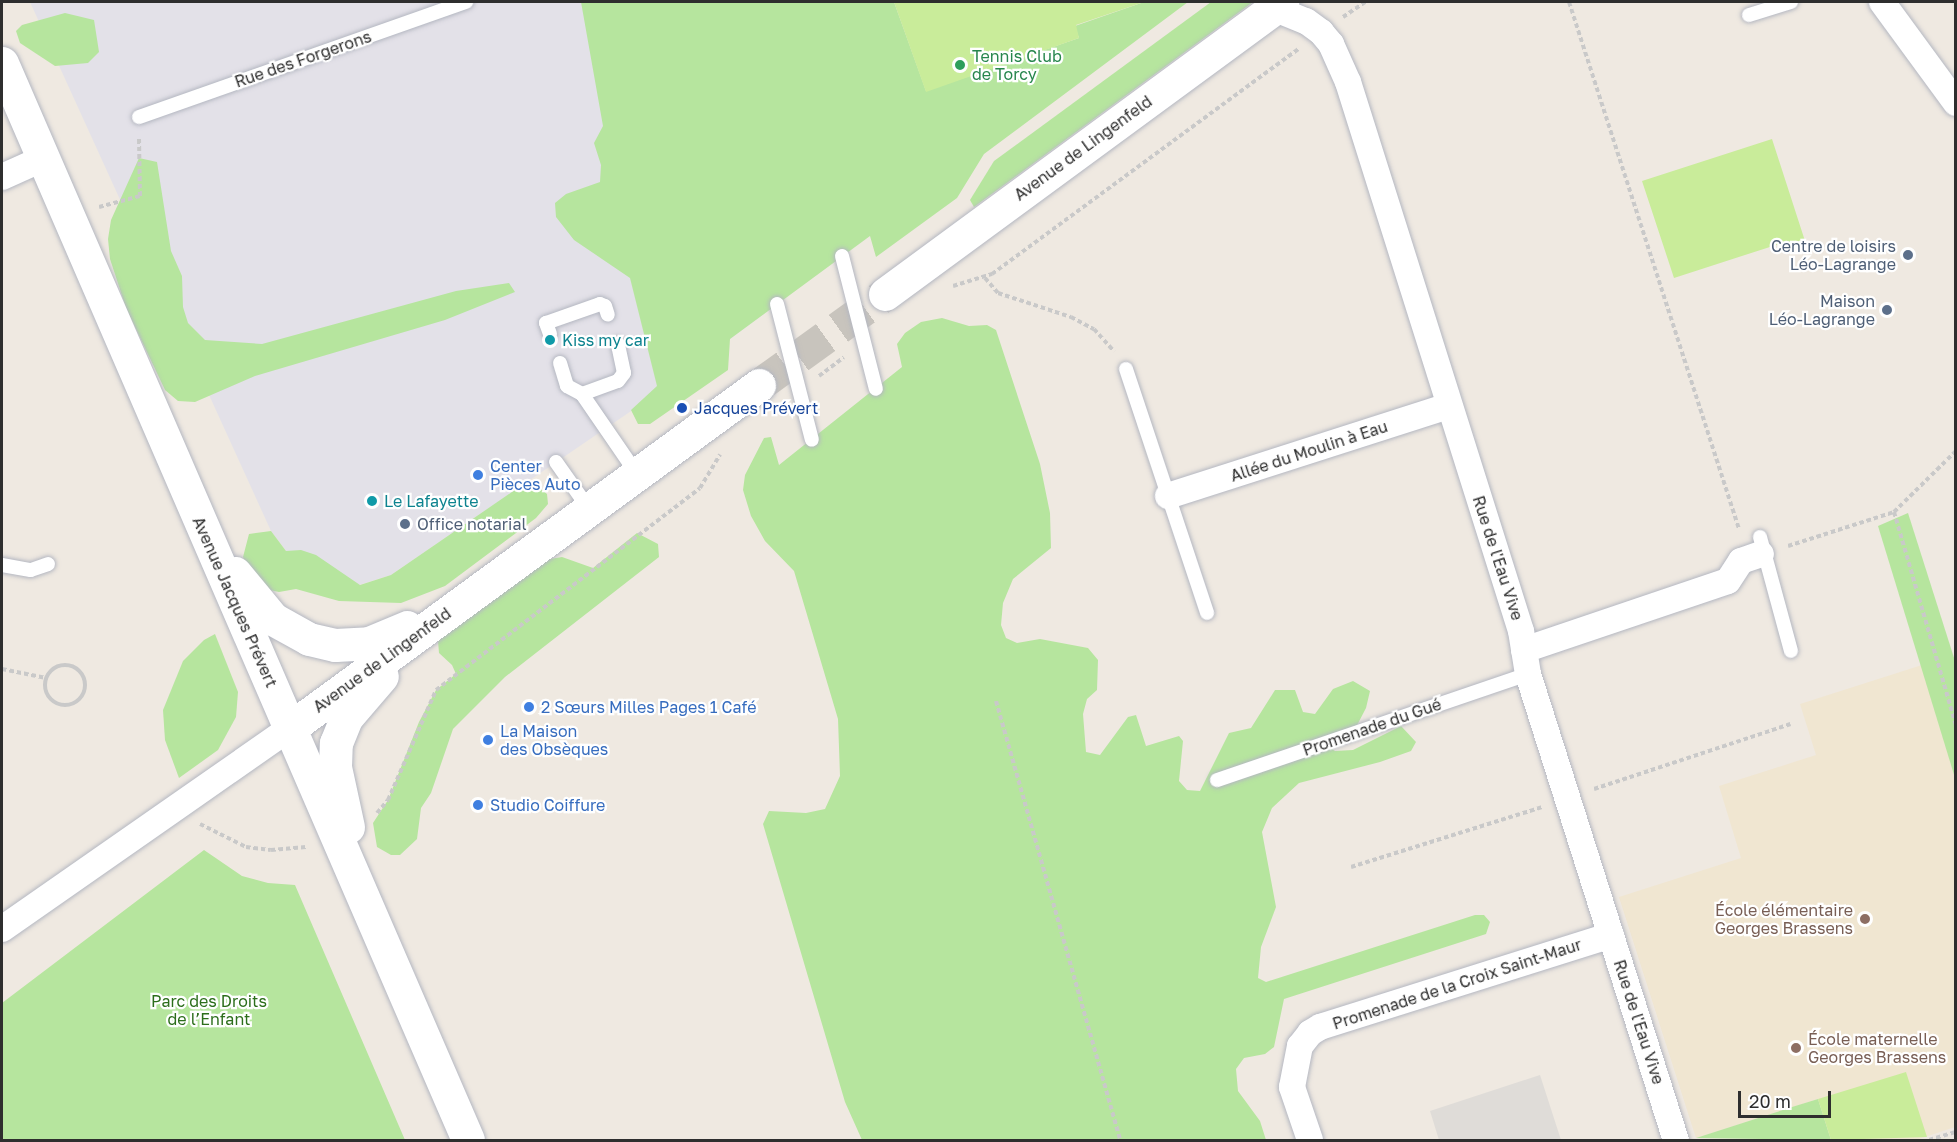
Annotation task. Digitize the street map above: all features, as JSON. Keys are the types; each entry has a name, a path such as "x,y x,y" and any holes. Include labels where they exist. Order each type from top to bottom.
{"street":[{"path":"1882,2 1956,103"},
{"name":"Avenue de Lingenfeld","path":"885,294 1277,5"},
{"name":"Rue de l'Eau Vive","path":"1277,5 1321,32 1340,60 1676,1140"},
{"name":"Avenue Jacques Prévert","path":"2,63 468,1140"},
{"path":"2,177 42,159"},
{"name":"Avenue de Lingenfeld","path":"4,922 290,728 759,385"},
{"name":"Allée du Moulin à Eau","path":"1168,496 1449,406"},
{"path":"200,523 247,591 273,619 309,639 335,645 369,643 461,603"},
{"path":"1526,662 1728,581 1741,561 1756,550"},
{"path":"370,913 335,767 336,743 346,718 377,680 461,603"},
{"name":"Promenade de la Croix Saint-Maur","path":"1310,1140 1292,1087 1300,1046 1310,1034 1320,1027 1611,935"}],"lane":[{"name":"Rue des Forgerons","path":"139,117 466,2"},
{"path":"1749,15 1791,2"},
{"path":"842,256 876,389"},
{"path":"777,304 812,440"},
{"path":"548,328 604,310"},
{"path":"582,394 618,381 624,373 618,344"},
{"path":"560,363 567,386 582,394 637,474"},
{"path":"1126,369 1207,613"},
{"path":"556,462 589,509"},
{"path":"1756,550 1791,651"},
{"path":"2,565 31,570 48,564"},
{"name":"Promenade du Gué","path":"1217,780 1526,662"}],"path":[{"path":"1569,2 1756,550 1894,512 1956,451"},
{"path":"90,208 109,207 140,196 139,117"},
{"path":"985,278 998,293 1071,317 1094,329 1112,346 1126,369"},
{"path":"1894,512 1956,725"},
{"path":"60,665 74,667 86,682 83,696 73,704 60,705 45,692 46,678 60,665"},
{"path":"2,669 46,678"},
{"path":"996,701 1120,1140"},
{"path":"204,828 246,847 271,850 312,846 337,836"},
{"path":"1929,1140 1956,1132"}],"shaded area":[{"path":"30,2 894,2 926,92 870,235 659,392 391,575 346,589 297,565 271,531"},
{"path":"1922,665 1955,778 1955,1127 1916,1140 1831,1140 1818,1099 1696,1138 1619,897 1741,858 1719,786 1816,755 1800,704"},
{"path":"1540,1075 1561,1140 1439,1140 1430,1111"}],"green space":[{"path":"581,2 894,2 926,91 1079,38 1075,26 1144,2 1188,2 984,154 957,198 876,257 870,236 730,339 728,370 650,424 638,424 631,410 657,386 630,278 574,240 556,217 555,203 566,194 600,182 601,165 594,143 603,126"},
{"name":"Tennis Club de Torcy","path":"894,2 1144,2 1076,25 1079,38 926,92"},
{"path":"1211,2 1253,2 974,207 970,200 994,161"},
{"path":"65,13 94,20 99,52 88,63 55,66 20,43 16,31 22,25"},
{"path":"1772,139 1805,241 1784,248 1782,243 1674,278 1642,181"},
{"path":"139,158 157,162 171,251 182,276 183,307 188,323 205,340 262,344 456,291 509,283 515,292 445,320 255,376 195,402 178,401 165,390 126,308 110,259 108,239 111,220"},
{"path":"942,318 969,326 987,325 996,330 1040,464 1050,513 1051,548 1013,579 1003,603 1001,625 1006,638 1017,643 1040,639 1088,648 1098,660 1097,690 1087,699 1083,714 1086,752 1100,755 1128,717 1136,715 1146,746 1179,736 1183,741 1179,781 1187,790 1200,791 1229,733 1251,728 1275,690 1295,690 1303,712 1315,714 1333,689 1353,681 1370,691 1366,708 1352,735 1329,747 1335,751 1353,750 1401,726 1416,742 1411,751 1380,762 1299,783 1272,808 1262,832 1276,907 1261,947 1258,978 1266,982 1475,915 1484,915 1490,922 1486,934 1284,999 1274,1047 1265,1054 1244,1058 1236,1069 1238,1091 1260,1121 1266,1140 862,1140 845,1102 763,824 769,811 806,813 825,809 840,776 838,719 794,571 765,541 751,516 743,490 745,475 764,438 771,437 779,465 902,367 897,344 905,333 921,322"},
{"path":"525,483 536,485 547,494 548,504 536,518 445,586 401,603 339,601 296,589 279,592 260,588 243,557 249,534 271,531 286,551 301,550 316,555 360,585 391,575"},
{"path":"1908,513 1955,661 1955,778 1878,526"},
{"path":"637,533 658,544 659,557 505,677 453,729 431,793 421,808 417,839 400,855 391,855 377,847 373,823 388,800 419,722 436,690 456,674 452,665 439,653 438,641 544,560 562,557 593,568"},
{"path":"215,634 238,692 236,717 218,750 179,778 165,740 163,710 183,661 204,640"},
{"name":"Parc des Droits de l’Enfant","path":"204,850 242,876 268,883 295,885 405,1140 2,1140 2,1003"},
{"path":"1906,1072 1927,1137 1831,1140 1818,1099"},
{"path":"1818,1099 1831,1140 1696,1138 1792,1107"}],"tunnel":[{"path":"759,385 885,294"}],"place":[{"name":"Tennis Club de Torcy","path":"960,65"},
{"name":"Centre de loisirs Léo-Lagrange","path":"1908,255"},
{"name":"Maison Léo-Lagrange","path":"1887,310"},
{"name":"Kiss my car","path":"550,340"},
{"name":"Jacques Prévert","path":"682,408"},
{"name":"Center Pièces Auto","path":"478,475"},
{"name":"Le Lafayette","path":"372,501"},
{"name":"Office notarial","path":"405,524"},
{"name":"2 Sœurs Milles Pages 1 Café","path":"529,707"},
{"name":"La Maison des Obsèques","path":"488,740"},
{"name":"Studio Coiffure","path":"478,805"},
{"name":"École élémentaire Georges Brassens","path":"1865,919"},
{"name":"École maternelle Georges Brassens","path":"1796,1048"}]}
